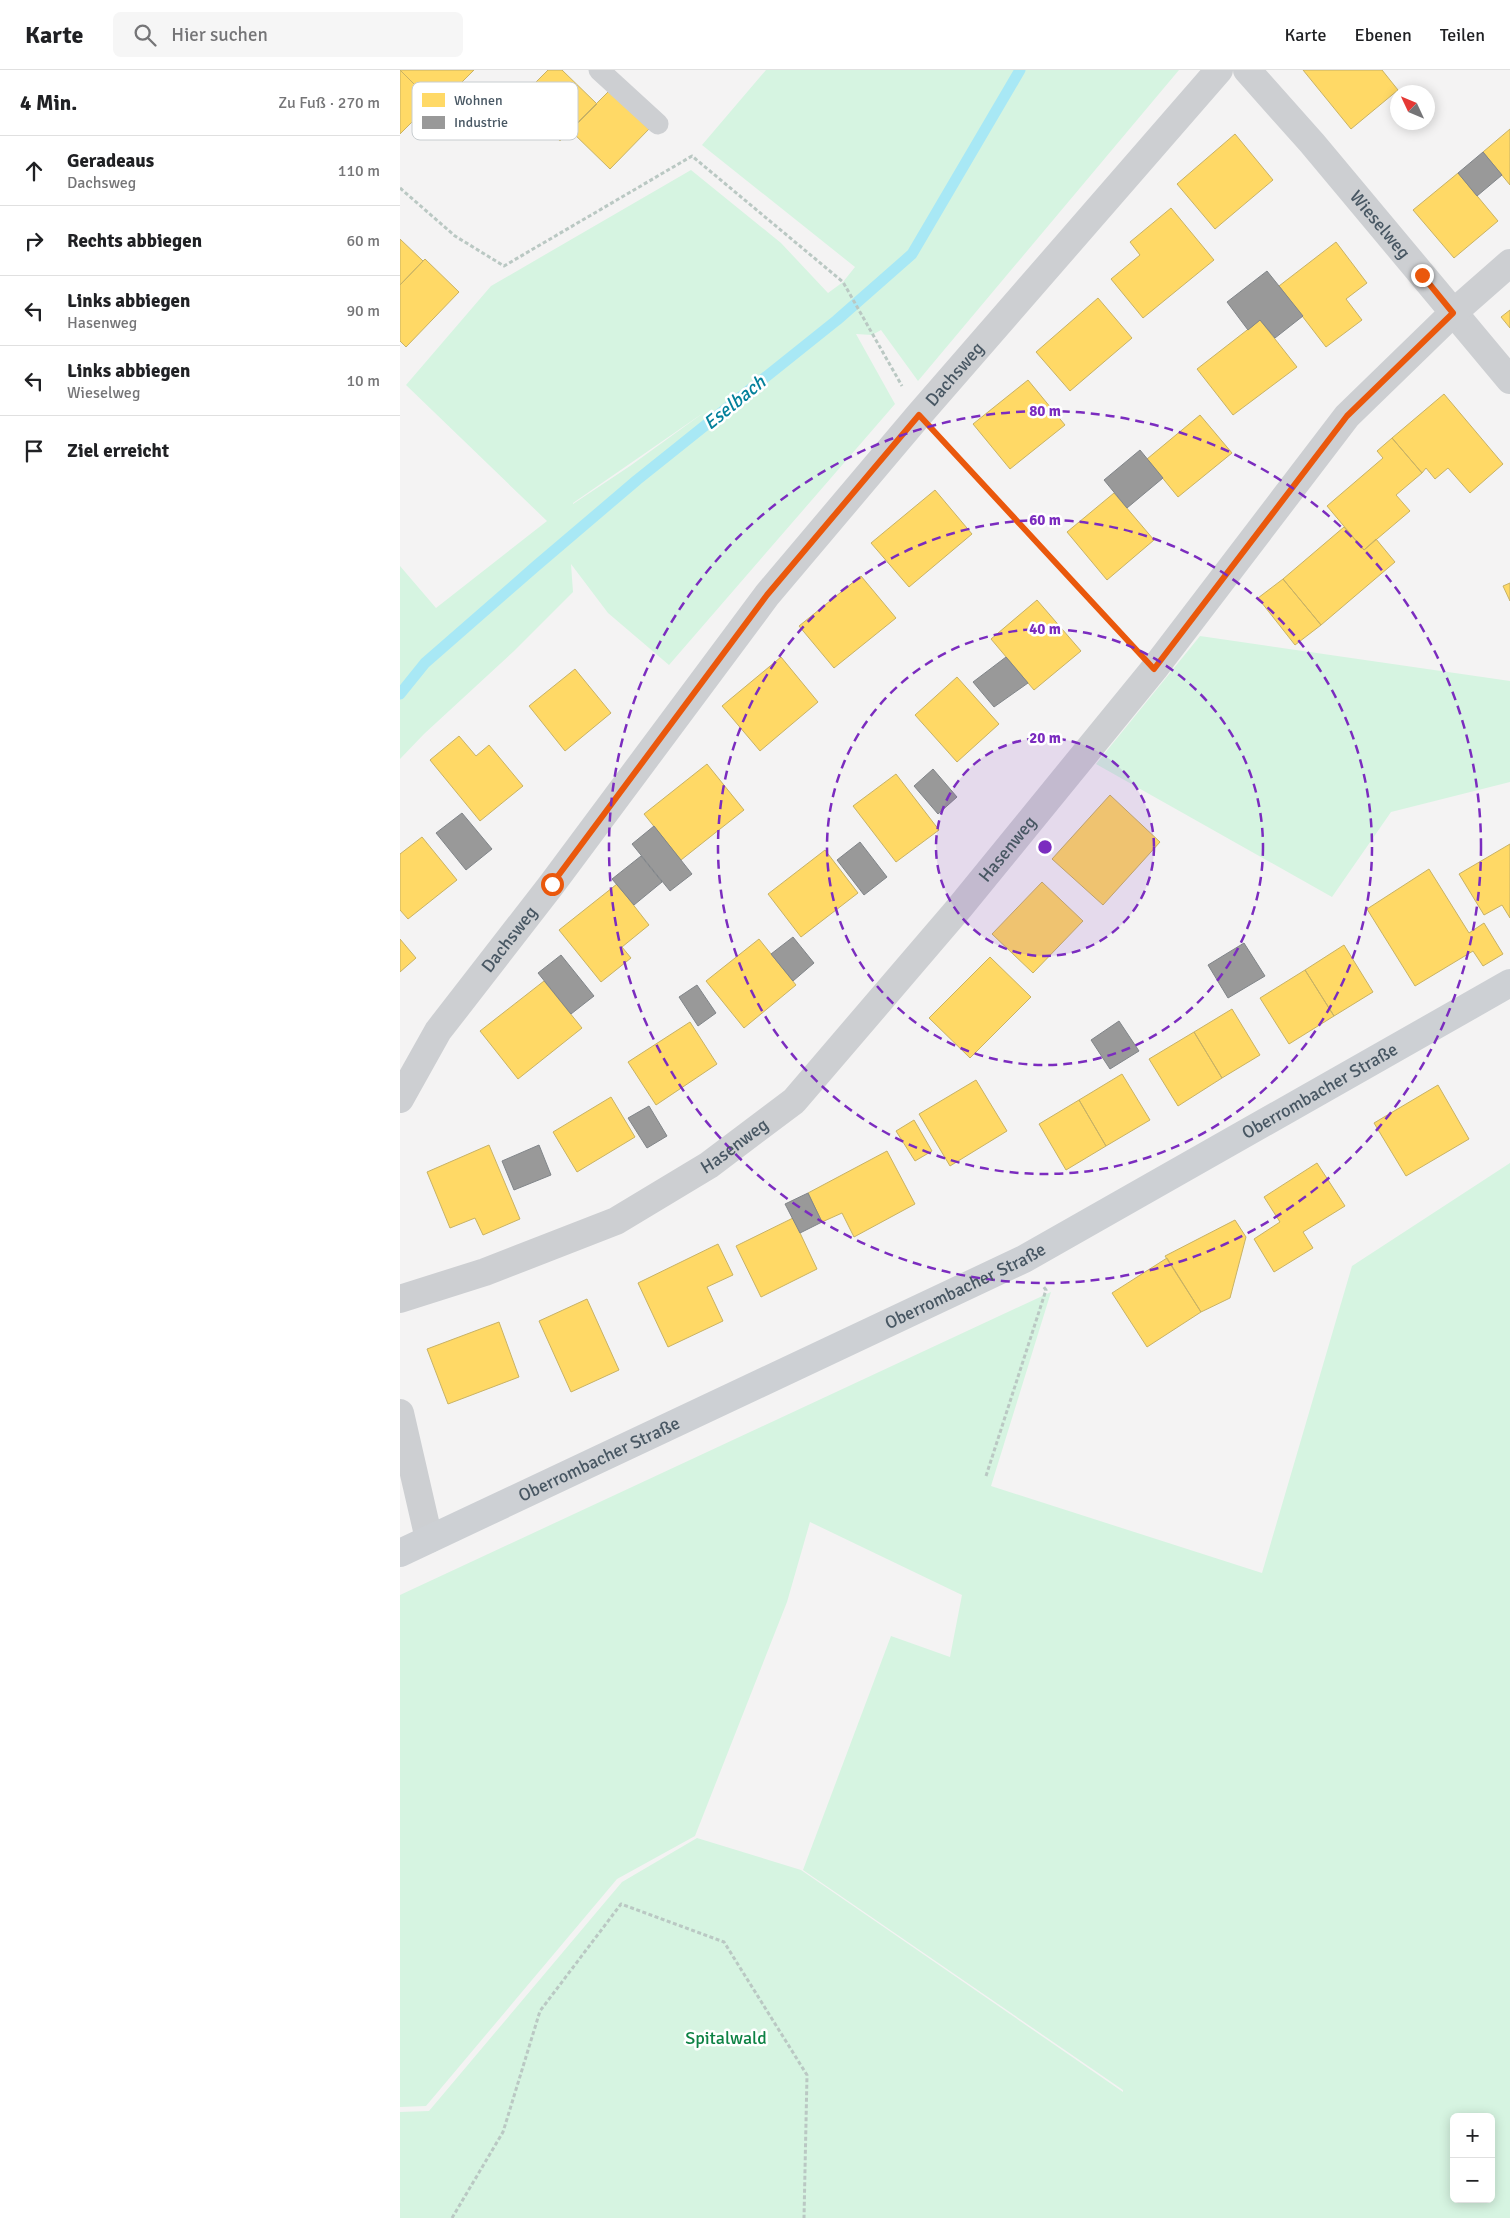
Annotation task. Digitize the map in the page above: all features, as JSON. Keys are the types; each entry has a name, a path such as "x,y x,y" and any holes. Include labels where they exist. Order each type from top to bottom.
{"street":[{"name":"Dachsweg","path":"400,1099 438,1031 558,876 767,595 919,415 1219,70"},
{"name":"Wieselweg","path":"1247,70 1312,143 1510,380"},
{"name":"Hasenweg","path":"400,1298 485,1272 616,1221 709,1165 794,1101 960,907 1154,669 1347,416 1453,313 1510,263"},
{"name":"Oberrombacher Straße","path":"400,1553 1024,1259 1510,983"},
{"path":"400,1413 429,1539"}],"lane":[{"path":"599,70 658,124"}],"path":[{"path":"400,188 455,236 504,266 692,156 843,282 919,415 1154,669"},
{"path":"986,1476 1046,1290 1024,1259"},
{"path":"452,2218 503,2132 540,2011 621,1904 724,1942 807,2075 804,2218"}],"green space":[{"path":"766,70 1179,70 918,381 881,330 872,335 856,334 895,404 669,665 608,613 571,564 573,592 400,759 400,566 436,608 547,521 406,385 491,286 691,170 781,243 828,293 843,282 855,267 702,145","holes":["706,411 630,466 573,504"]},
{"path":"1200,636 1510,681 1510,782 1391,812 1332,897 1096,764"},
{"name":"Spitalwald","path":"1510,1163 1510,2218 400,2218 400,2112 429,2111 622,1882 697,1838 801,1870 1123,2092 1123,2090 803,1870 891,1636 950,1657 962,1595 810,1522 787,1602 695,1836 617,1879 426,2106 400,2107 400,1595 1051,1292 991,1486 1262,1573 1352,1266"}],"building: Wohnen":[{"path":"400,70 412,82 412,122 400,134"},
{"path":"400,70 474,70 462,82 412,82"},
{"path":"548,70 562,70 574,82 536,82"},
{"path":"1303,70 1382,70 1394,85 1390,85 1390,97 1351,129"},
{"path":"578,86 597,104 578,123"},
{"path":"609,91 649,129 610,169 578,138 578,122"},
{"path":"1510,129 1510,185 1483,152"},
{"path":"1235,134 1273,180 1215,229 1177,184"},
{"path":"1458,173 1498,221 1454,258 1413,210"},
{"path":"1171,208 1214,260 1143,318 1111,279 1140,255 1130,242"},
{"path":"400,239 423,261 400,285"},
{"path":"1336,242 1367,283 1346,299 1362,320 1326,347 1279,286"},
{"path":"425,259 459,292 406,347 400,341 400,285"},
{"path":"1098,298 1132,338 1070,391 1036,352"},
{"path":"1510,310 1510,328 1501,317"},
{"path":"1260,320 1297,367 1233,415 1197,369"},
{"path":"1028,380 1065,425 1010,469 973,424"},
{"path":"1444,394 1503,464 1470,493 1448,468 1435,479 1426,468 1422,473 1392,438"},
{"path":"1200,415 1232,453 1178,497 1147,459"},
{"path":"1392,438 1422,473 1396,495 1410,511 1364,550 1327,506 1383,458 1377,451"},
{"path":"935,490 972,534 909,587 871,543"},
{"path":"1114,493 1154,540 1107,580 1067,532"},
{"path":"1344,527 1364,550 1376,539 1395,562 1321,625 1283,579"},
{"path":"861,576 896,618 834,668 799,626"},
{"path":"1283,579 1321,625 1295,645 1258,598"},
{"path":"1510,583 1510,601 1503,586"},
{"path":"1037,600 1081,651 1034,690 991,639"},
{"path":"781,657 818,702 760,751 722,706"},
{"path":"575,669 611,713 565,751 529,706"},
{"path":"957,677 999,724 957,762 915,715"},
{"path":"459,736 476,756 489,745 523,786 480,821 430,760"},
{"path":"707,764 744,810 681,860 644,814"},
{"path":"896,774 939,830 896,862 853,806"},
{"path":"1110,795 1160,842 1103,905 1052,859"},
{"path":"422,837 457,880 408,919 400,910 400,854"},
{"path":"1510,844 1510,918 1502,905 1484,915 1459,874"},
{"path":"825,850 858,893 801,937 768,894"},
{"path":"1429,869 1469,933 1484,923 1503,954 1483,966 1473,951 1415,986 1367,909"},
{"path":"1042,882 1083,921 1033,973 992,934"},
{"path":"617,884 649,925 622,947 631,958 601,982 559,930"},
{"path":"400,939 416,958 400,972"},
{"path":"759,939 796,985 744,1028 706,981"},
{"path":"1344,945 1373,992 1334,1016 1305,970"},
{"path":"990,957 1031,997 970,1058 929,1018"},
{"path":"1305,970 1334,1016 1289,1044 1260,998"},
{"path":"544,981 582,1028 518,1079 480,1031"},
{"path":"1232,1009 1260,1055 1222,1078 1194,1032"},
{"path":"690,1022 717,1064 656,1105 628,1062"},
{"path":"1194,1032 1222,1078 1178,1106 1149,1059"},
{"path":"1122,1074 1150,1120 1106,1146 1079,1100"},
{"path":"976,1080 1007,1131 950,1166 919,1114"},
{"path":"1438,1085 1469,1139 1406,1176 1374,1123"},
{"path":"611,1097 635,1137 577,1172 553,1132"},
{"path":"1079,1100 1106,1146 1066,1170 1039,1124"},
{"path":"914,1120 932,1151 915,1161 896,1131"},
{"path":"489,1145 520,1219 483,1235 475,1218 450,1228 427,1172"},
{"path":"887,1151 915,1204 854,1237 842,1213 822,1222 808,1193"},
{"path":"1317,1163 1345,1206 1303,1232 1313,1248 1274,1272 1254,1239 1280,1222 1264,1197"},
{"path":"793,1218 817,1269 761,1297 736,1246"},
{"path":"1235,1220 1246,1237 1230,1298 1201,1312 1165,1256"},
{"path":"718,1244 733,1275 707,1287 723,1321 668,1347 638,1283"},
{"path":"1167,1258 1201,1312 1147,1347 1112,1293"},
{"path":"587,1299 619,1370 571,1392 539,1321"},
{"path":"499,1322 519,1377 448,1404 427,1349"}],"building: Industrie":[{"path":"1483,152 1502,175 1477,196 1458,173"},
{"path":"1267,271 1303,316 1275,338 1260,320 1248,330 1227,302"},
{"path":"1140,450 1163,478 1127,508 1104,480"},
{"path":"1006,657 1028,683 994,707 973,682"},
{"path":"933,769 957,797 938,814 914,786"},
{"path":"462,813 492,849 466,870 436,833"},
{"path":"654,826 692,874 670,891 632,844"},
{"path":"860,842 887,877 864,895 837,860"},
{"path":"641,856 662,882 634,905 612,879"},
{"path":"793,937 814,963 793,981 771,954"},
{"path":"1244,943 1265,976 1228,998 1208,965"},
{"path":"561,955 594,996 571,1014 538,973"},
{"path":"697,985 716,1013 698,1026 679,997"},
{"path":"1119,1021 1139,1051 1110,1069 1091,1040"},
{"path":"649,1106 667,1136 647,1148 628,1118"},
{"path":"539,1145 551,1175 514,1190 502,1161"},
{"path":"808,1193 822,1222 800,1233 785,1204"}],"waterway":[{"name":"Eselbach","path":"400,694 425,663 536,566 637,480 837,320 912,254 1020,70"}],"route":[{"path":"552,884 767,595 919,415 1154,669 1347,416 1453,313 1422,275"}]}
